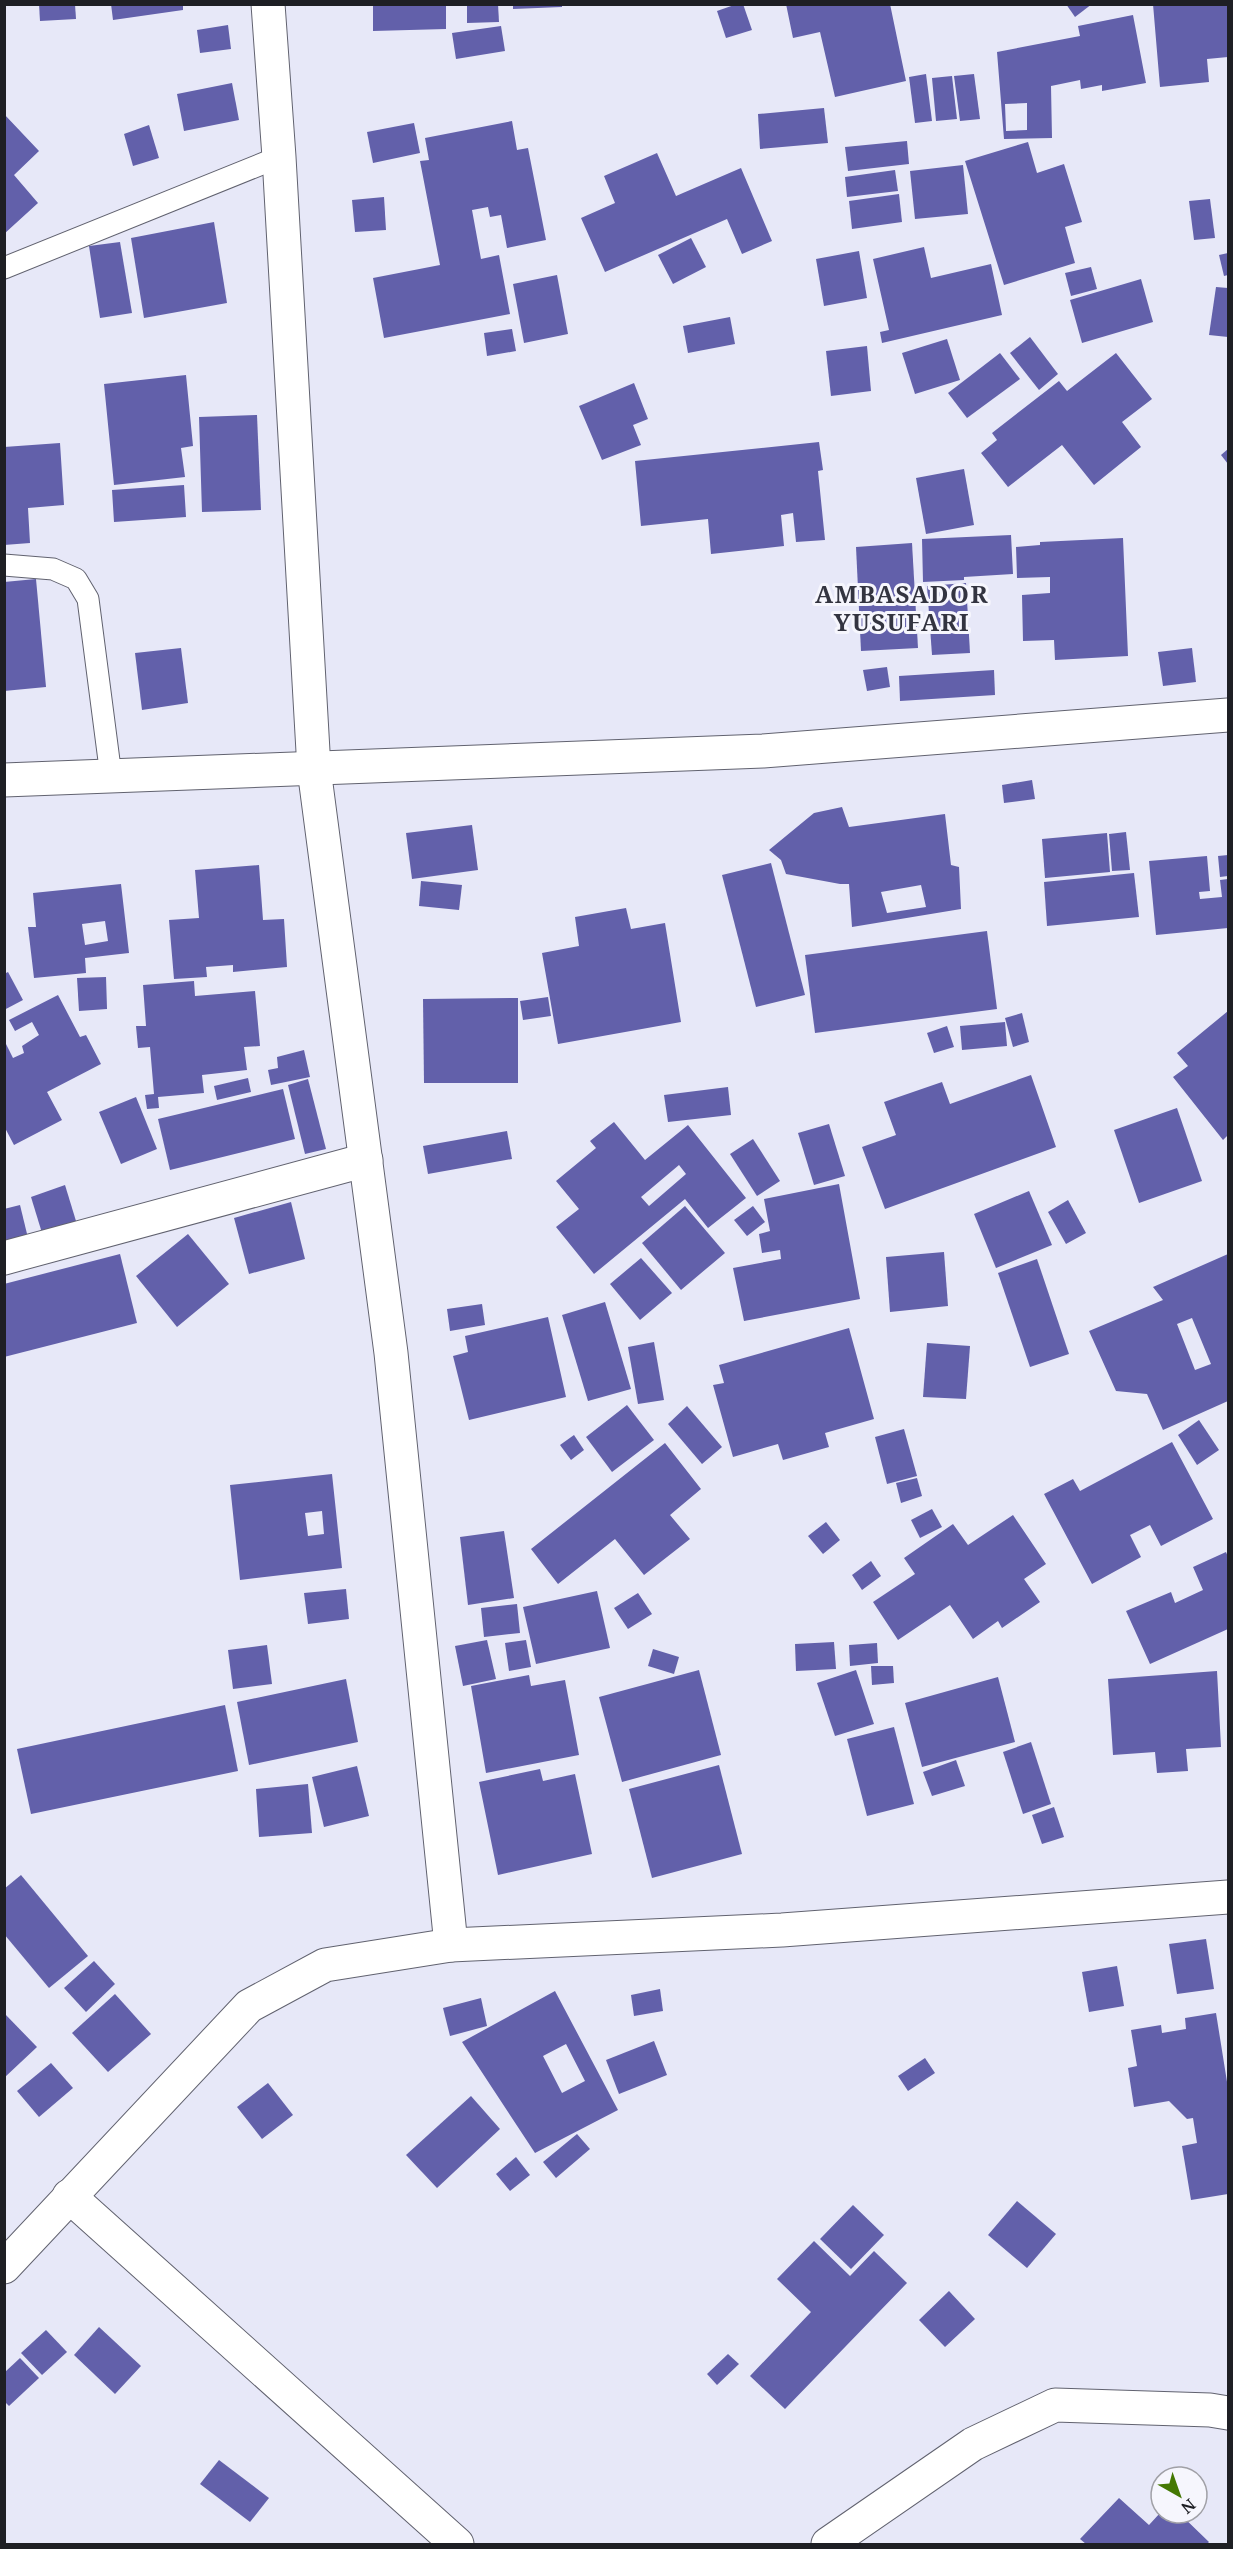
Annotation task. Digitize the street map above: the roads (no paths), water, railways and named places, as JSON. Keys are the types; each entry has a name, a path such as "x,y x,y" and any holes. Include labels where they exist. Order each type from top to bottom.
{"street":[{"path":"268,4 314,769 391,1353 451,1945"},
{"path":"4,780 763,751 1228,715"},
{"path":"4,1258 366,1160"},
{"path":"4,2267 249,2006 325,1965 451,1945 782,1930 1228,1897"},
{"path":"69,2196 425,2533 458,2544"},
{"path":"828,2544 973,2444 1055,2405 1210,2410 1228,2413"}],"lane":[{"path":"4,268 279,157"},
{"path":"4,565 53,569 76,579 88,599 111,776"}],"district":[{"name":"AMBASADOR YUSUFARI","path":"902,609"}]}
